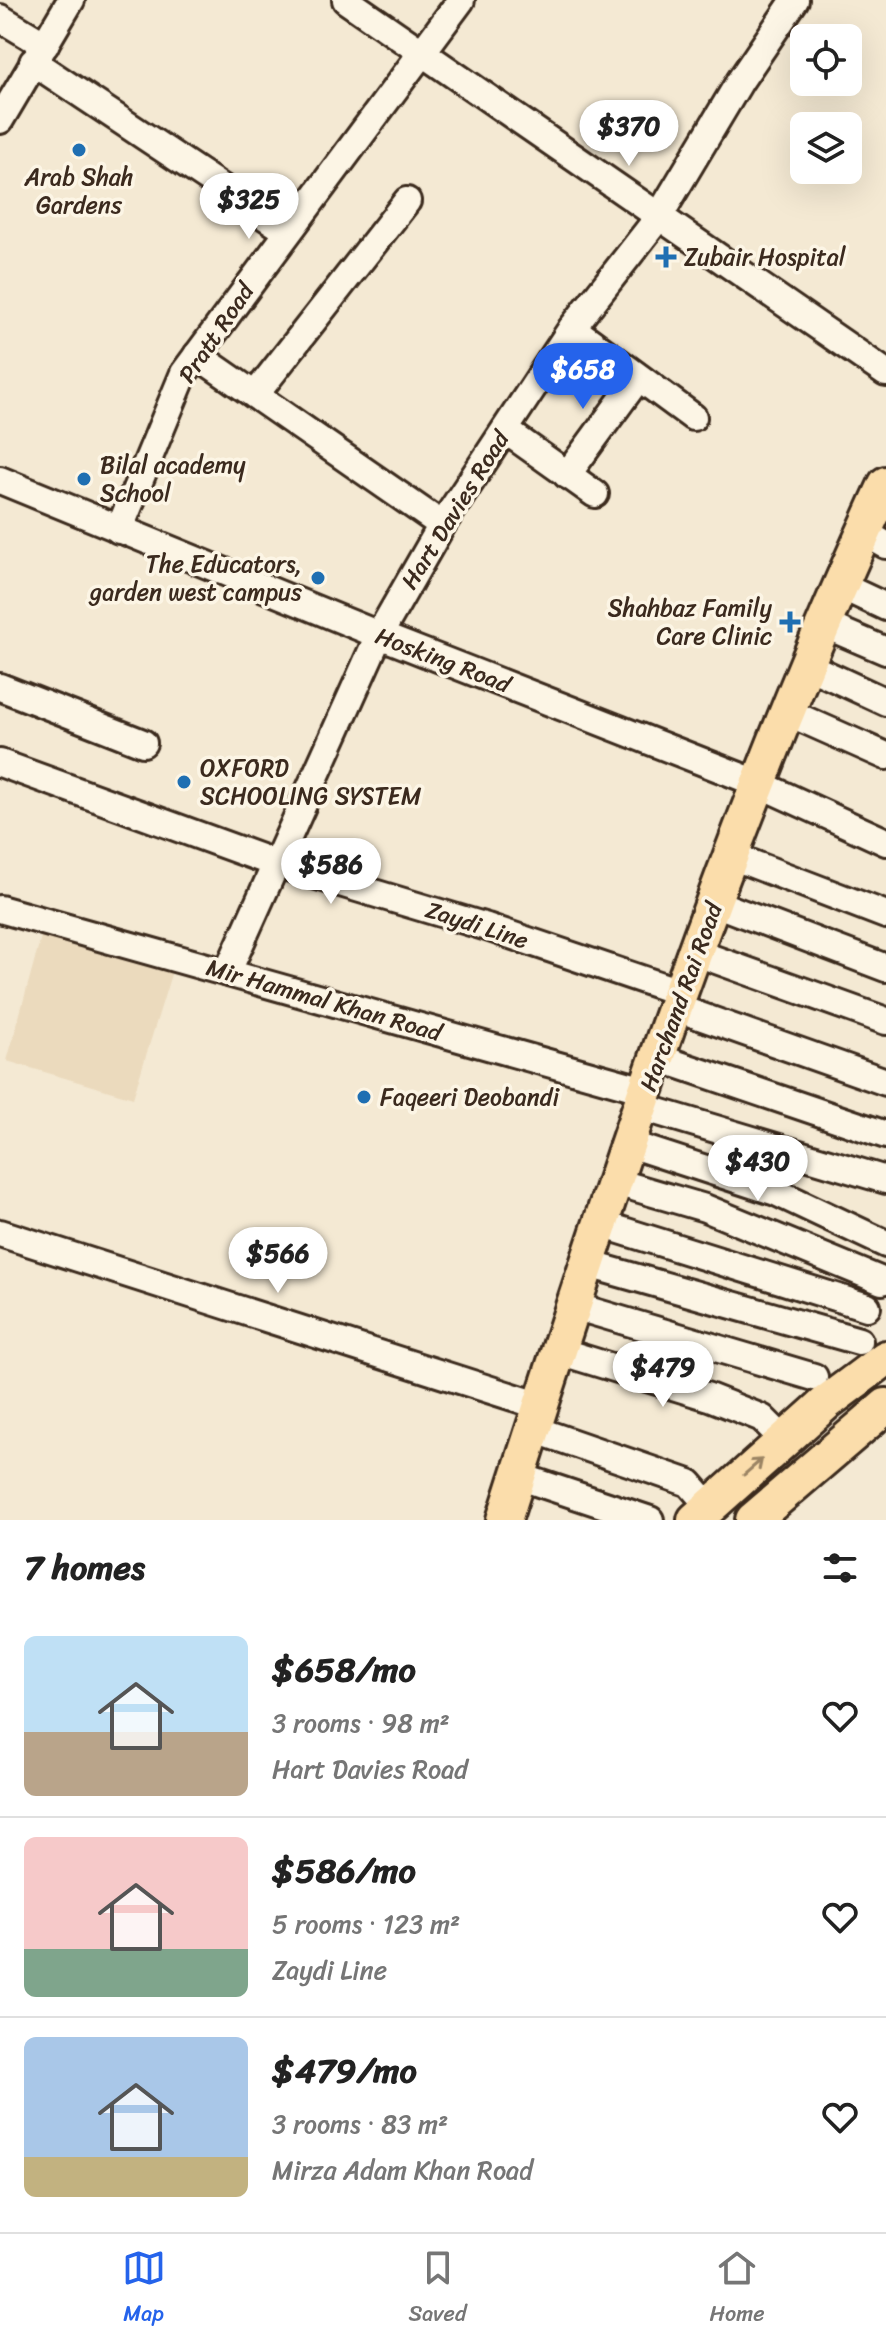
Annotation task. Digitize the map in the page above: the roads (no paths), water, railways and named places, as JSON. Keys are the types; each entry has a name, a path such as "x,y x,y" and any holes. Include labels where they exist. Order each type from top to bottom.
{"main road":[{"name":"Harchand Rai Road","path":"504,1520 601,1224 757,783 839,585 875,539 885,490"},
{"path":"703,1513 869,1358"},
{"path":"753,1520 886,1406"}],"street":[{"path":"0,120 71,0"},
{"path":"346,0 886,373"},
{"name":"Pratt Road","path":"119,530 184,373 461,0"},
{"name":"Hart Davies Road","path":"227,973 379,635 442,525 572,328 658,218 740,81 795,0"},
{"path":"0,18 39,53 287,231"},
{"path":"255,395 407,201"},
{"path":"572,328 693,417"},
{"path":"197,355 442,525"},
{"path":"567,475 638,378"},
{"path":"505,430 595,494"},
{"name":"Hosking Road","path":"0,480 379,635 757,783 886,842"},
{"path":"839,585 886,607"},
{"path":"823,624 886,651"},
{"path":"806,665 886,702"},
{"path":"0,687 143,743"},
{"path":"787,712 886,756"},
{"name":"Zaydi Line","path":"0,763 277,864 487,927 886,1082"},
{"path":"732,856 886,915"},
{"path":"715,903 886,968"},
{"name":"Mir Hammal Khan Road","path":"0,909 227,973 645,1099 886,1180"},
{"path":"697,953 886,1021"},
{"path":"659,1058 886,1135"},
{"path":"629,1144 776,1192 886,1244"},
{"path":"588,1264 869,1358 867,1307 884,1274 705,1208 616,1182"},
{"path":"601,1224 867,1307"},
{"path":"0,1233 537,1417 689,1483 703,1513"},
{"path":"574,1306 814,1377"},
{"path":"559,1351 709,1397 762,1418 784,1440"},
{"path":"518,1476 650,1520"}],"place":[{"name":"Arab Shah Gardens","path":"79,150"},
{"name":"Zubair Hospital","path":"666,257"},
{"name":"Bilal academy School","path":"84,479"},
{"name":"The Educators, garden west campus","path":"318,578"},
{"name":"Shahbaz Family Care Clinic","path":"790,622"},
{"name":"OXFORD SCHOOLING SYSTEM","path":"184,782"},
{"name":"Faqeeri Deobandi","path":"364,1097"}]}
